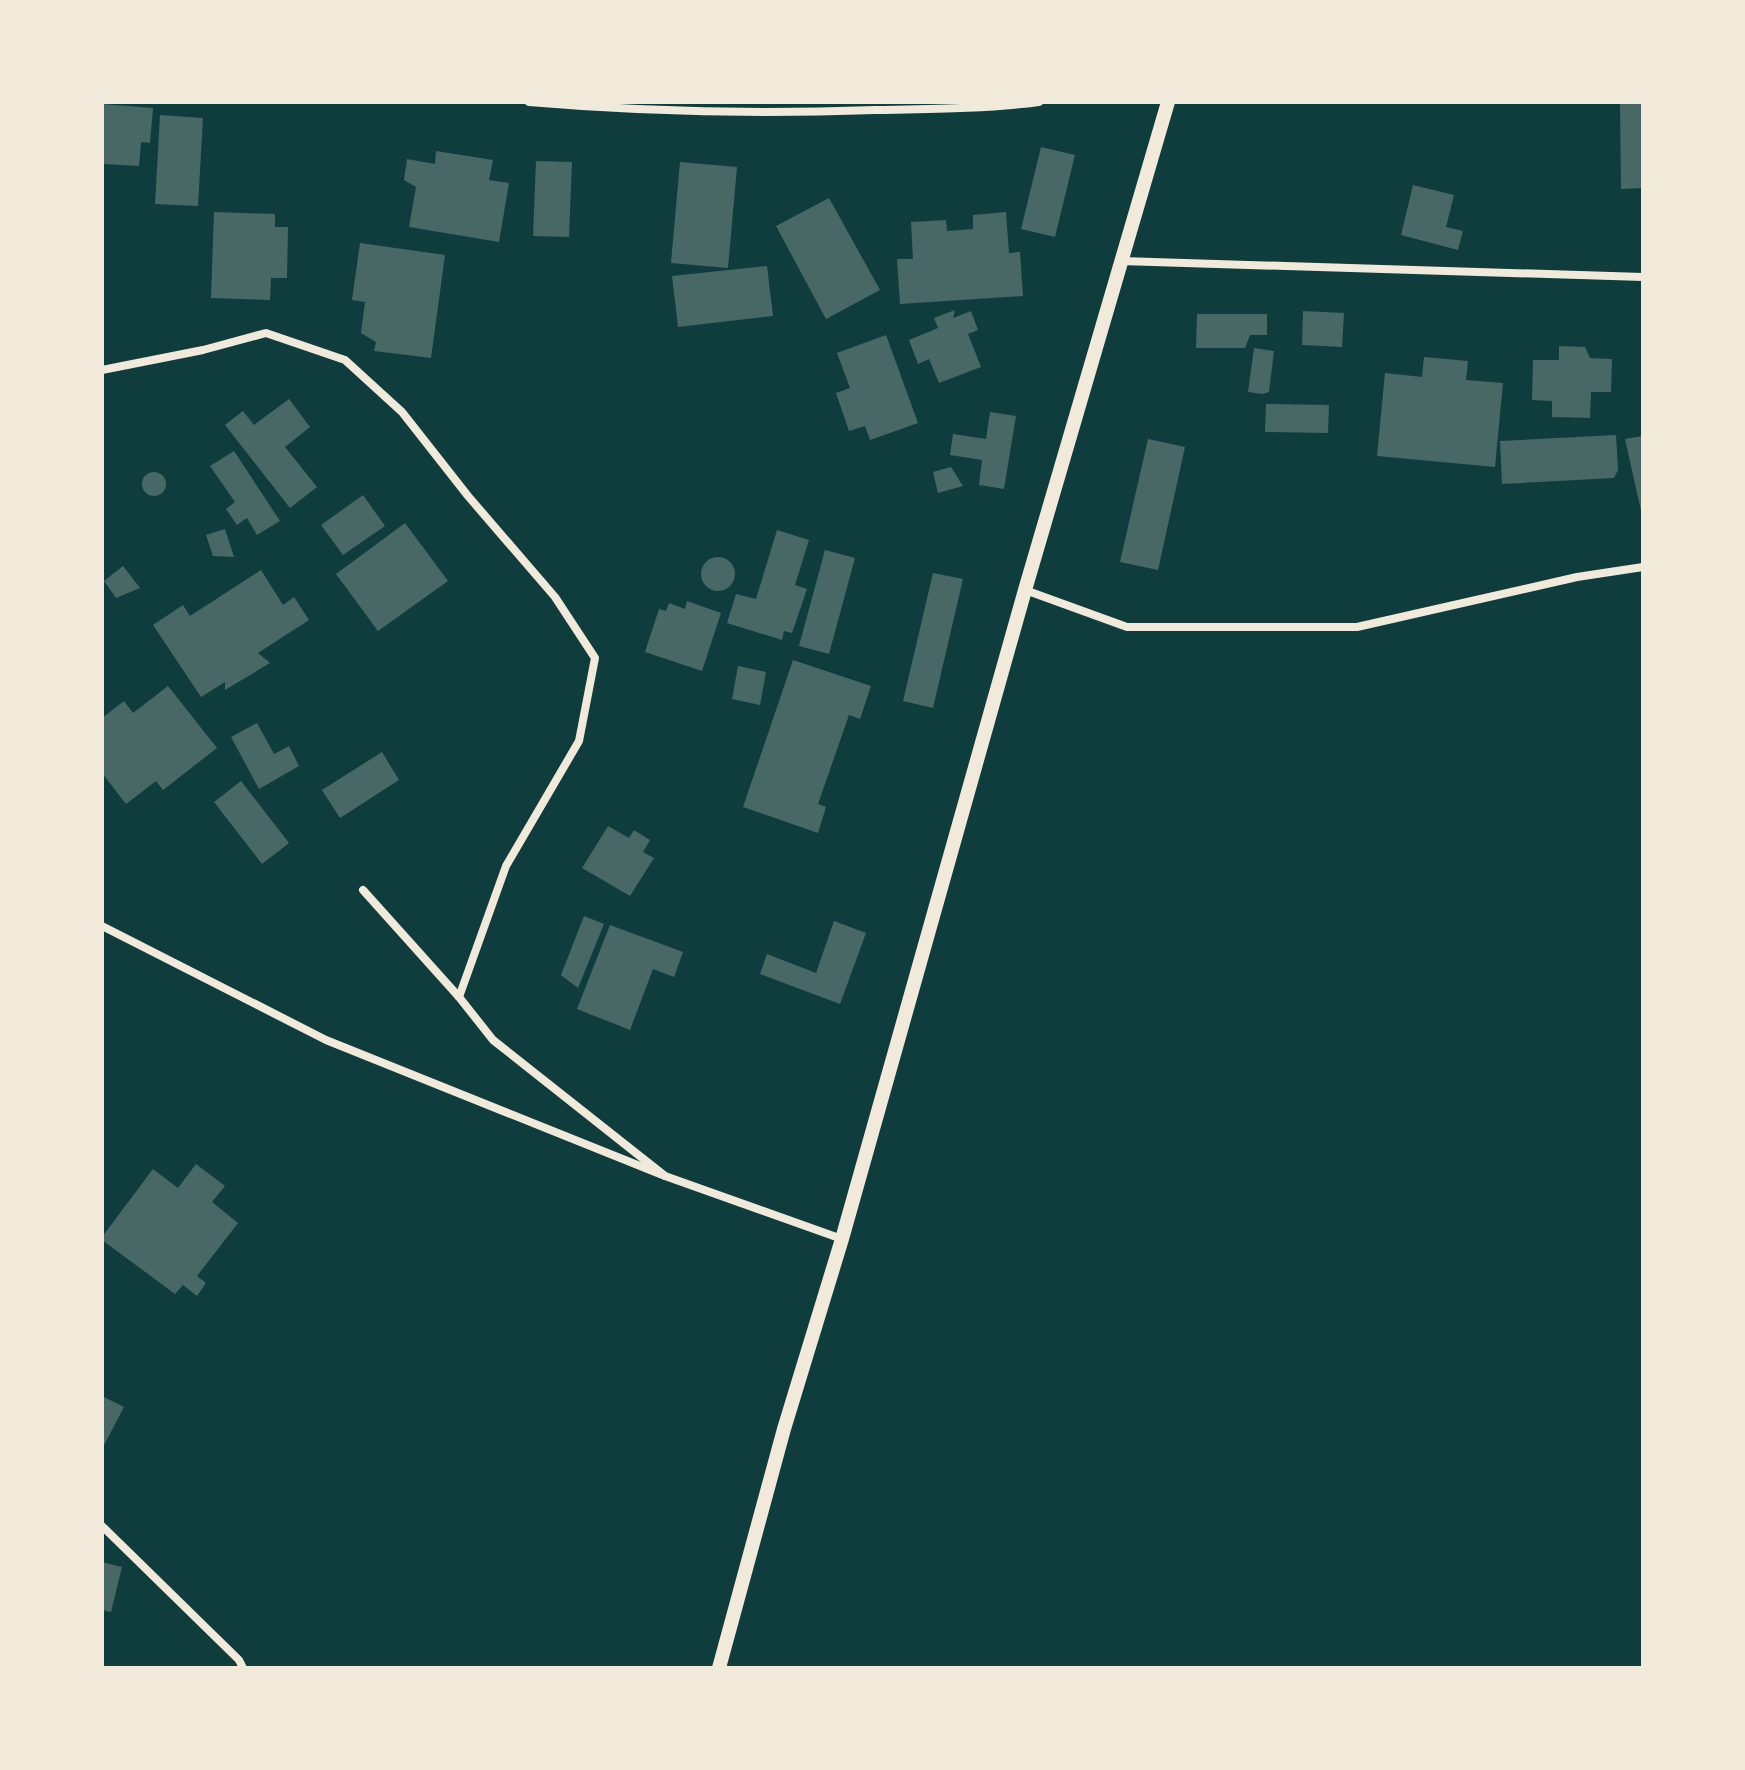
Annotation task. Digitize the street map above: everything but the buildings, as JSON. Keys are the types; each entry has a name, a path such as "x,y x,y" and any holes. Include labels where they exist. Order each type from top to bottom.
{"street":[{"path":"529,102 780,113 996,107 1039,102"},
{"path":"719,1668 784,1429 842,1239 1025,590 1168,102"},
{"path":"1121,261 1643,277"},
{"path":"102,370 203,350 266,333 345,360 402,412 468,496 555,597 595,658 579,741 506,866 459,997"},
{"path":"1025,590 1127,627 1357,627 1577,577 1643,567"},
{"path":"363,890 459,997 493,1040 665,1176"},
{"path":"103,930 326,1040 665,1176 842,1239"},
{"path":"102,1526 239,1660 243,1668"}]}
